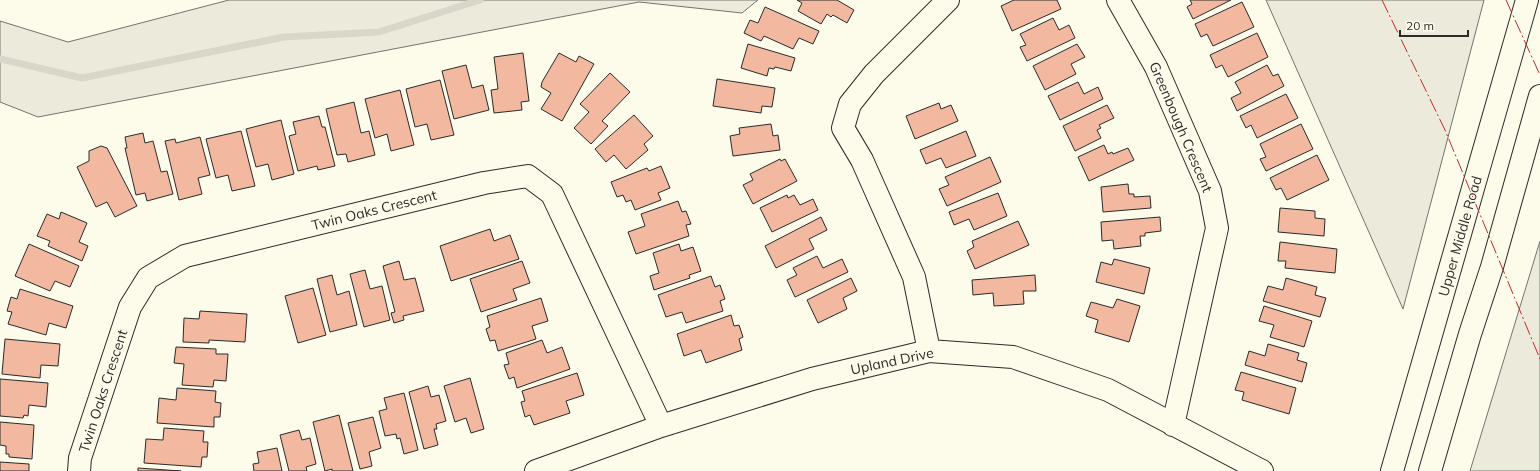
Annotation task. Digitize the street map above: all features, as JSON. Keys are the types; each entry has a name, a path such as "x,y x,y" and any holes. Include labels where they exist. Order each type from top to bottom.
{"street":[{"path":"929,351 914,277 862,160 843,128 850,104 874,74 948,0"},
{"name":"Greenbough Crescent","path":"1118,0 1156,67 1166,89 1210,191 1217,228 1173,424"},
{"name":"Upper Middle Road","path":"1392,471 1527,0"},
{"path":"1430,471 1470,334 1492,267 1540,96"},
{"name":"Twin Oaks Crescent","path":"79,471 80,458 130,307 148,278 185,256 484,183 528,176 552,194 661,426"},
{"name":"Upland Drive","path":"536,471 661,426 812,379 929,351 1013,357 1108,390 1262,471"}],"shaded area":[{"path":"229,0 758,0 742,13 639,2 38,117 0,102 0,21 68,42"},
{"path":"1266,0 1484,0 1403,309"},
{"path":"1540,241 1540,471 1470,471"}],"building":[{"path":"797,0 837,0 854,10 847,23 833,15 831,17 827,14 821,24 798,11 802,3"},
{"path":"1014,0 1057,0 1061,9 1012,31 1001,6"},
{"path":"1190,0 1231,0 1193,19 1187,7 1192,4"},
{"path":"1242,2 1254,27 1213,46 1207,34 1201,37 1195,24"},
{"path":"765,7 819,31 813,44 799,38 793,49 764,36 761,41 744,33 750,20 758,23"},
{"path":"1053,18 1059,30 1069,25 1075,38 1027,61 1020,47 1026,45 1020,34"},
{"path":"1257,33 1268,57 1228,77 1222,65 1216,68 1210,55"},
{"path":"748,44 795,58 791,71 775,67 774,69 769,68 767,76 741,68"},
{"path":"1077,44 1085,57 1071,64 1076,74 1045,90 1033,66"},
{"path":"523,53 529,101 521,102 522,110 494,113 491,90 498,89 494,57"},
{"path":"559,53 576,62 579,56 594,64 562,121 541,109 551,93 541,87 542,82"},
{"path":"466,65 472,88 483,85 489,110 454,119 442,71"},
{"path":"1267,65 1273,76 1278,74 1284,86 1237,111 1231,98 1241,93 1235,82"},
{"path":"610,73 630,92 602,121 608,126 591,144 574,128 589,112 580,104"},
{"path":"717,79 775,88 772,107 762,106 761,113 713,106"},
{"path":"440,80 454,135 431,140 427,124 415,127 406,89"},
{"path":"1078,82 1084,94 1098,87 1103,99 1060,120 1048,96"},
{"path":"400,90 414,145 391,151 387,134 375,138 365,99"},
{"path":"1286,94 1298,118 1257,138 1251,125 1246,128 1240,116"},
{"path":"354,102 361,133 369,131 375,155 348,162 346,154 337,155 326,109"},
{"path":"939,103 941,109 951,105 958,121 915,139 906,116"},
{"path":"1107,105 1114,118 1099,125 1101,128 1097,130 1101,138 1075,151 1063,126"},
{"path":"634,115 653,136 644,144 648,150 626,169 614,155 606,162 595,149"},
{"path":"319,116 322,127 325,127 335,166 318,170 317,166 298,171 289,136 296,134 293,122"},
{"path":"281,120 294,174 272,180 268,164 256,167 246,129"},
{"path":"771,124 773,136 778,135 780,150 733,156 730,136 740,134 739,128"},
{"path":"1301,124 1313,149 1266,171 1260,159 1266,157 1260,144"},
{"path":"241,131 255,186 232,191 228,175 216,178 206,139"},
{"path":"966,131 976,156 946,168 941,158 926,164 920,150"},
{"path":"143,133 145,143 153,141 161,172 167,171 173,194 147,201 145,193 136,195 125,148 127,148 125,137"},
{"path":"200,137 210,175 198,178 202,194 179,200 165,141 175,139 176,143"},
{"path":"1104,145 1108,154 1112,152 1113,154 1128,148 1134,160 1089,181 1078,157"},
{"path":"101,146 107,148 137,206 115,217 107,202 96,207 77,167 89,161 89,151"},
{"path":"1317,155 1329,180 1287,200 1281,188 1276,190 1270,178"},
{"path":"990,157 1001,182 947,206 939,189 949,185 945,177"},
{"path":"780,159 781,161 785,159 797,181 753,204 743,185 753,180 750,174"},
{"path":"661,166 670,188 658,193 661,200 635,210 631,200 626,202 623,195 617,197 611,182 647,168 649,171"},
{"path":"1128,184 1129,194 1134,194 1134,197 1150,196 1151,208 1103,212 1101,187"},
{"path":"998,193 1007,216 974,230 969,219 954,225 949,212"},
{"path":"787,195 788,198 794,195 800,205 813,199 818,210 772,232 760,208"},
{"path":"678,201 682,212 686,211 691,224 686,225 689,236 636,254 628,232 645,226 641,214"},
{"path":"1280,208 1315,211 1315,218 1325,219 1324,236 1278,232"},
{"path":"61,212 87,223 79,242 88,246 82,261 48,246 50,241 37,236 47,214 59,219"},
{"path":"821,217 827,230 809,239 814,249 776,268 765,246"},
{"path":"1160,217 1161,231 1145,233 1145,236 1140,236 1141,246 1114,249 1113,240 1102,241 1101,222"},
{"path":"1018,221 1029,245 975,269 967,251 974,247 972,241"},
{"path":"490,229 494,241 510,235 519,259 451,281 440,246"},
{"path":"1280,242 1337,249 1335,273 1285,268 1286,261 1278,261"},
{"path":"29,244 79,266 70,287 55,281 50,291 15,276"},
{"path":"679,244 681,251 693,247 701,271 689,275 690,278 654,290 650,276 659,273 653,253"},
{"path":"817,256 823,268 842,259 848,272 795,297 787,280 797,275 793,268"},
{"path":"1114,259 1150,268 1144,294 1096,282 1101,262 1112,265"},
{"path":"399,261 404,280 415,278 424,311 403,316 404,320 394,323 391,313 395,312 383,266"},
{"path":"522,261 530,283 513,289 517,300 481,312 470,279"},
{"path":"365,270 370,289 382,286 390,320 364,327 350,274"},
{"path":"332,275 337,295 349,291 357,325 330,332 317,279"},
{"path":"1035,275 1036,291 1023,291 1024,304 994,306 993,293 973,295 972,280"},
{"path":"711,276 715,287 720,285 725,299 720,301 723,311 686,323 682,312 666,317 658,295"},
{"path":"851,278 857,291 843,298 847,309 818,323 807,300"},
{"path":"1286,278 1317,287 1315,295 1326,298 1320,317 1263,301 1268,286 1283,290"},
{"path":"313,288 326,335 298,343 285,296"},
{"path":"20,289 73,306 66,328 49,323 46,335 8,324 12,312 7,311 11,297 17,299"},
{"path":"541,298 548,321 532,326 536,339 498,351 495,340 490,341 486,329 490,327 487,316"},
{"path":"1117,299 1140,306 1129,342 1095,332 1098,320 1086,316 1091,302 1113,308"},
{"path":"1264,306 1312,321 1304,347 1270,337 1274,325 1259,321"},
{"path":"200,311 247,314 245,342 209,340 209,343 183,342 184,318 199,319"},
{"path":"731,315 734,326 739,325 743,337 739,339 742,350 706,363 701,350 684,356 677,334"},
{"path":"5,339 60,344 58,366 41,365 40,378 2,374"},
{"path":"542,340 547,353 562,347 570,369 517,388 514,377 509,379 504,365 509,364 506,353"},
{"path":"1268,344 1299,353 1297,360 1307,363 1302,382 1245,365 1249,351 1265,356"},
{"path":"176,347 216,349 216,354 228,354 226,381 214,380 213,387 182,385 184,364 174,363"},
{"path":"1241,372 1296,388 1289,414 1242,400 1244,392 1235,390"},
{"path":"577,373 584,395 566,401 570,413 534,425 530,415 525,417 521,402 525,401 522,391"},
{"path":"470,378 484,429 471,433 466,418 455,422 444,386"},
{"path":"0,379 48,383 46,407 29,405 28,416 24,415 23,418 0,416"},
{"path":"428,386 431,397 439,395 446,421 436,424 437,429 434,429 438,445 424,449 409,392"},
{"path":"177,388 216,391 215,402 221,403 220,417 214,417 214,427 157,423 159,398 176,400"},
{"path":"404,393 418,450 404,454 400,438 397,439 396,434 385,436 379,411 387,409 384,398"},
{"path":"339,415 353,471 332,471 332,469 325,471 313,422"},
{"path":"373,417 381,448 369,452 372,466 360,469 348,423"},
{"path":"0,422 34,425 32,459 9,457 9,454 6,454 6,446 0,445"},
{"path":"164,428 204,431 203,442 208,442 207,457 202,457 201,467 144,463 146,439 163,440"},
{"path":"299,430 302,440 310,438 316,464 306,467 307,471 289,471 280,435"},
{"path":"277,448 282,471 254,471 253,464 259,463 257,452"},
{"path":"0,462 29,464 29,471 0,471"},
{"path":"138,468 181,471 138,471"}],"waterway":[{"path":"0,59 82,78 284,37 379,32 480,0"}],"power":[{"path":"1382,0 1445,130 1540,359"},
{"path":"1506,0 1540,75"}]}
